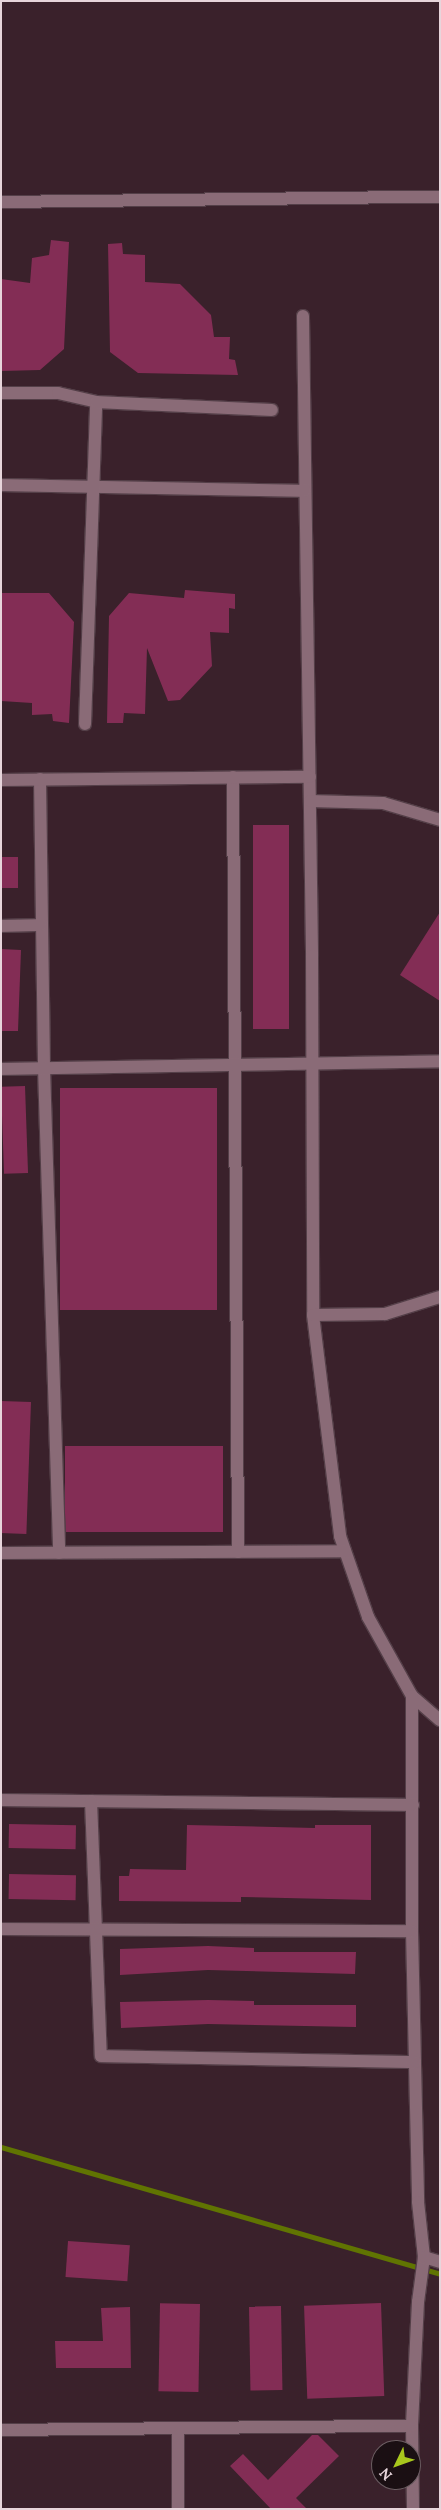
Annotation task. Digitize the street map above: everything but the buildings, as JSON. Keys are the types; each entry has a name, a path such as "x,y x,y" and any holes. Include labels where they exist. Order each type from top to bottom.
{"street":[{"path":"1,202 440,197"},
{"path":"303,316 310,777 312,1315 340,1536 368,1617 412,1696 440,1720"},
{"path":"1,393 58,393 96,402 272,410"},
{"path":"84,724 96,402"},
{"path":"1,485 305,491"},
{"path":"1,780 310,777"},
{"path":"233,778 238,1552"},
{"path":"40,779 44,1068 59,1553"},
{"path":"310,801 383,803 440,820"},
{"path":"1,926 42,925"},
{"path":"1,1069 440,1061"},
{"path":"312,1315 385,1314 440,1297"},
{"path":"1,1553 345,1551"},
{"path":"412,1696 412,1931 418,2202 424,2257 420,2286 412,2426 413,2509"},
{"path":"1,1800 412,1805"},
{"path":"91,1801 101,2056 415,2062"},
{"path":"1,1929 412,1931"},
{"path":"424,2257 440,2262"},
{"path":"1,2430 412,2426"},
{"path":"178,2428 178,2509"}],"waterway":[{"path":"1,2147 440,2274"}]}
